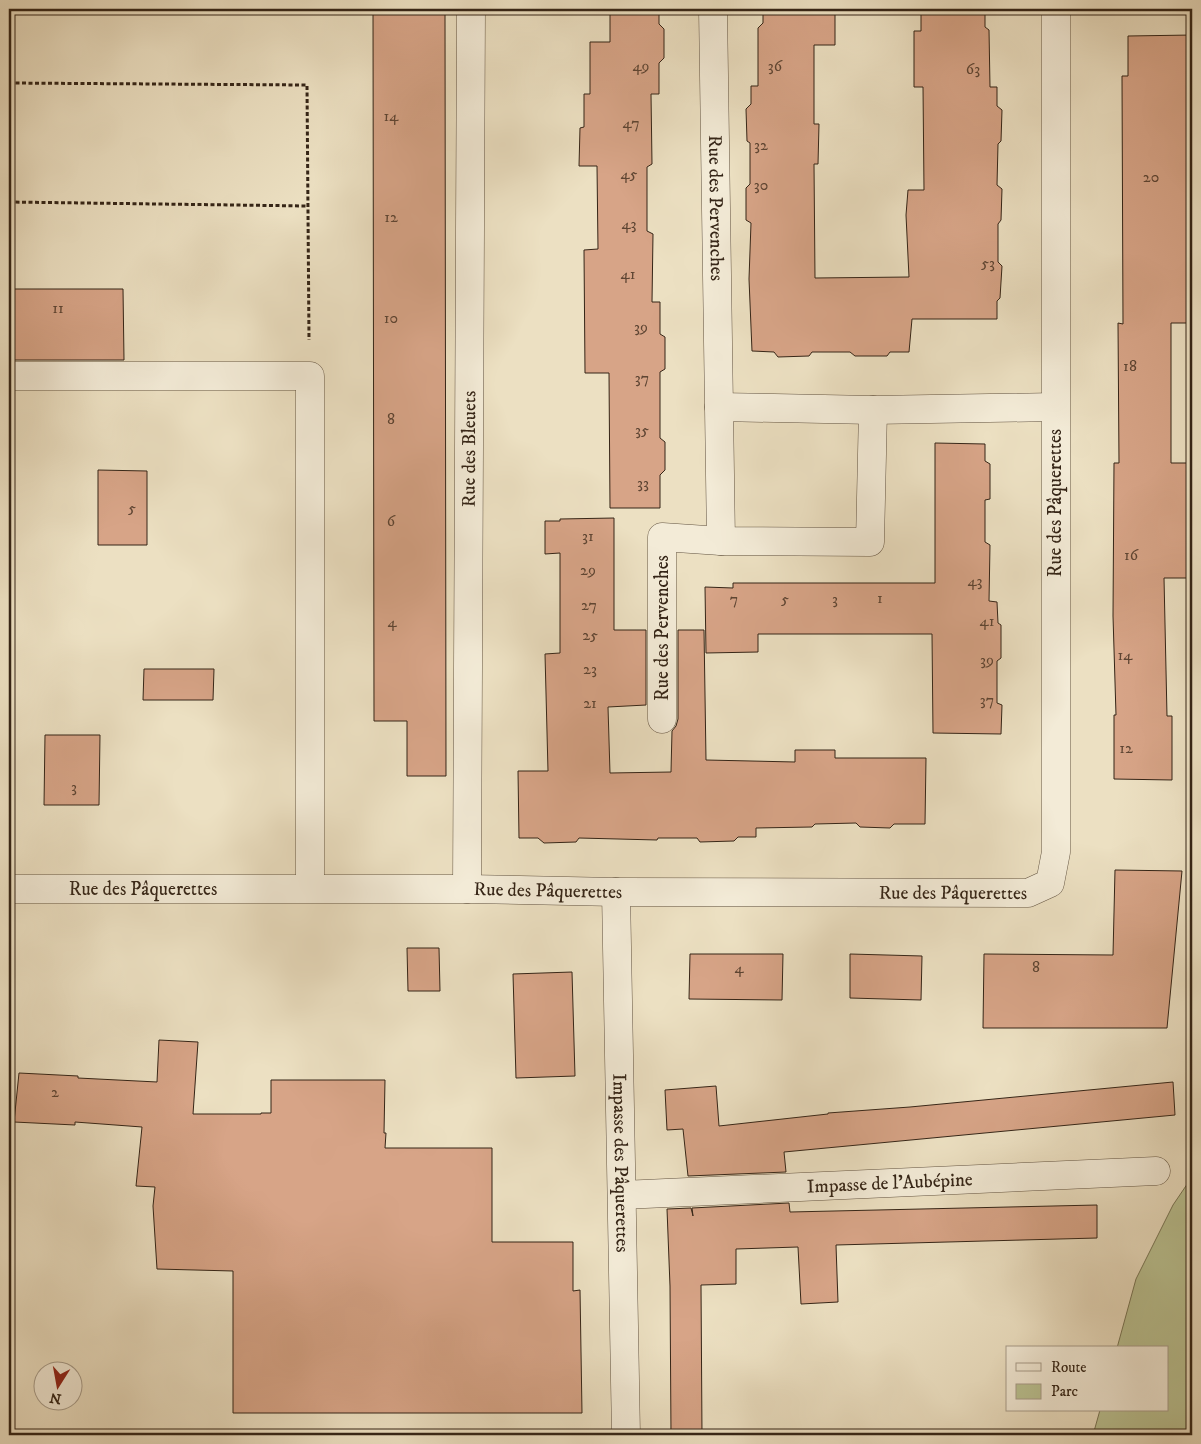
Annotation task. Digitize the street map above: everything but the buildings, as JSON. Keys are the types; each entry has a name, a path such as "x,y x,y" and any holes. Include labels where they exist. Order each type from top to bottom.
{"street":[{"name":"Rue des Bleuets","path":"467,889 471,9"},
{"name":"Rue des Pervenches","path":"714,9 722,541"},
{"name":"Rue des Pâquerettes","path":"9,889 310,888 616,892 1028,893 1050,883 1056,852 1056,9"},
{"path":"9,376 310,376 310,888"},
{"path":"719,407 873,410 1055,407"},
{"name":"Rue des Pervenches","path":"662,719 662,537 722,541 870,542 873,410"},
{"name":"Impasse des Pâquerettes","path":"616,892 626,1435"},
{"name":"Impasse de l'Aubépine","path":"622,1195 1156,1171"}],"path":[{"path":"9,83 307,85 310,376"},
{"path":"9,202 308,206"}],"green space":[{"path":"1192,1177 1192,1435 1093,1435 1099,1412 1168,1412 1168,1346 1118,1346 1136,1279 1173,1205"}]}
